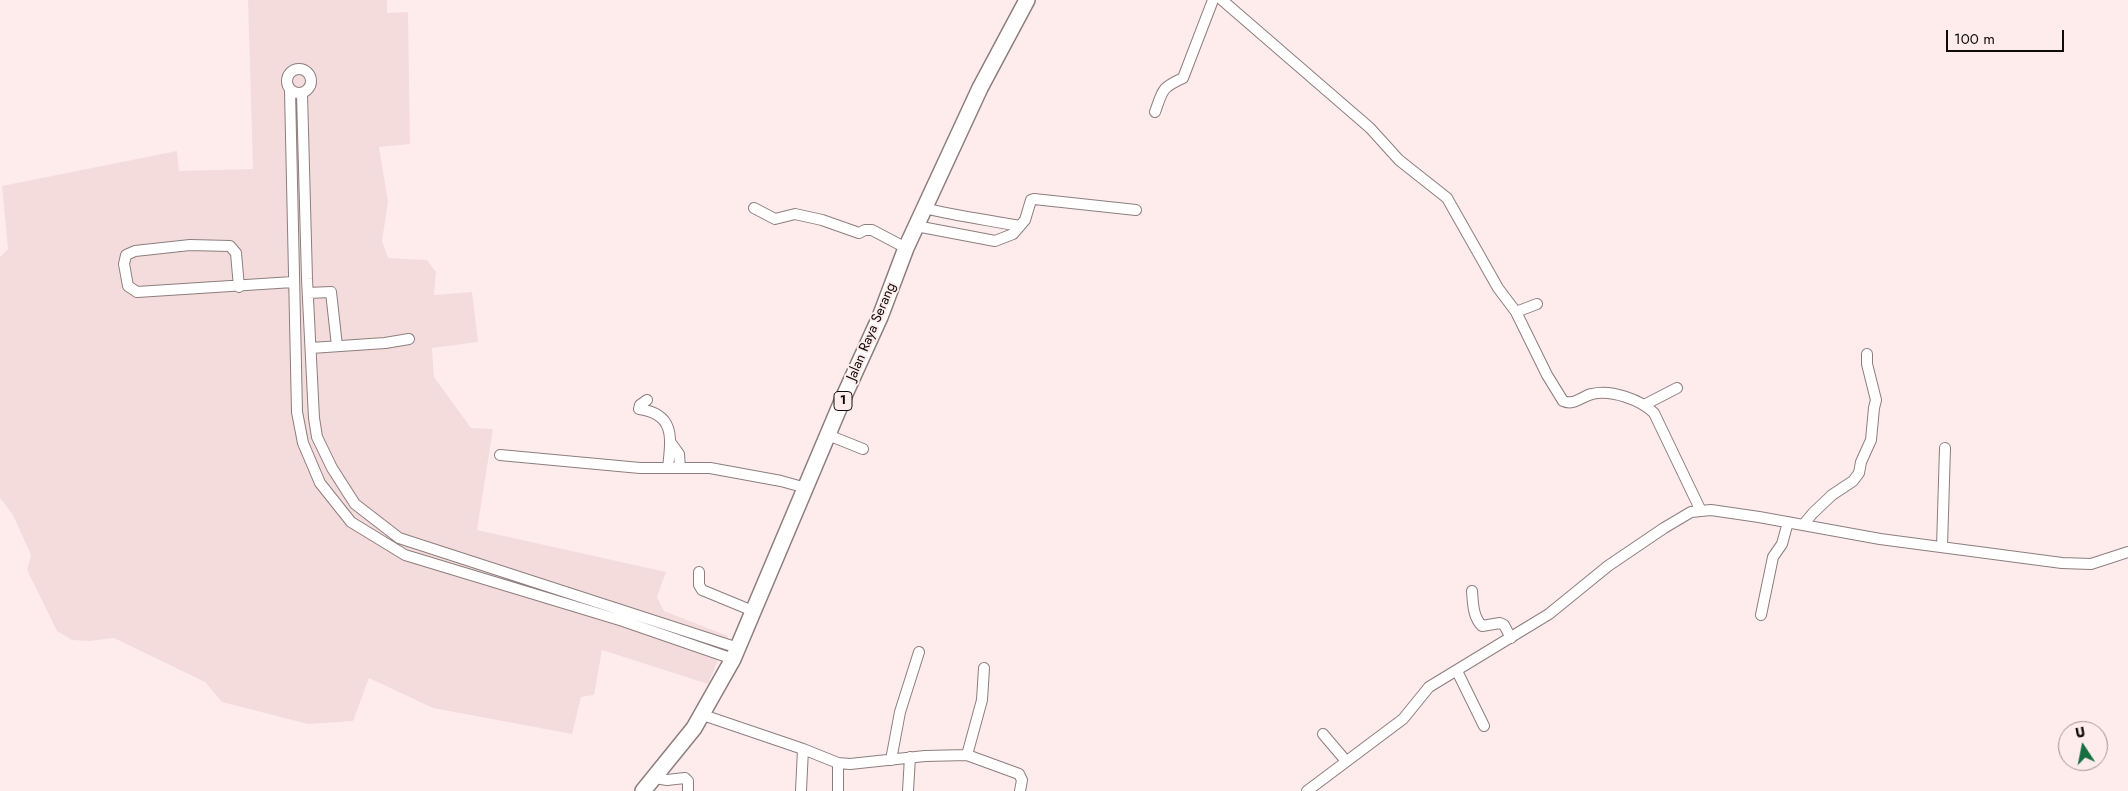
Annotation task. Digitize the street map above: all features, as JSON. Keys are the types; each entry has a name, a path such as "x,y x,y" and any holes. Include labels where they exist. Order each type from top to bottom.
{"highway":[{"name":"Jalan Raya Serang","path":"643,791 656,778 703,715 735,654 880,317 906,248 980,88 1027,0"}],"street":[{"path":"1155,112 1162,90 1167,85 1183,78 1213,0"},
{"path":"1222,0 1370,128 1399,160 1447,198 1498,288 1516,312 1547,375 1563,401 1572,402 1602,392 1644,405 1654,413 1701,510"},
{"path":"297,69 307,72 312,82 307,91 302,94 296,94 290,90 287,86 288,75 297,69"},
{"path":"290,90 297,412 303,443 320,484 351,522 404,555 735,654"},
{"path":"302,94 311,400 318,437 336,475 355,504 399,538 442,551 735,654"},
{"path":"916,226 995,241 1013,234 1025,220 1031,200 1038,198 1087,206 1136,210"},
{"path":"754,208 775,219 795,214 822,220 859,233 865,230 872,230 906,248"},
{"path":"924,208 957,216 1020,226"},
{"path":"239,287 236,254 230,246 190,245 134,251 126,255 124,264 128,286 137,292 239,287 307,279"},
{"path":"308,293 331,292 338,346"},
{"path":"1516,312 1538,304"},
{"path":"310,348 385,343 409,339"},
{"path":"1803,525 1813,513 1859,474 1861,462 1871,440 1876,400 1867,364 1867,354"},
{"path":"1644,405 1678,388"},
{"path":"647,400 640,405 640,409 652,411 664,419 668,427 671,443 668,468"},
{"path":"828,435 863,449"},
{"path":"671,443 679,454 680,468"},
{"path":"1942,547 1945,448"},
{"path":"500,455 640,468 710,468 781,481 806,488"},
{"path":"1307,791 1403,719 1429,687 1549,614 1608,566 1691,512 1701,510 1719,511 1880,539 2062,563 2091,564 2128,552"},
{"path":"1761,615 1773,557 1782,544 1788,522"},
{"path":"436,565 442,551"},
{"path":"699,572 699,585 702,590 753,611"},
{"path":"1472,591 1474,611 1478,622 1482,626 1500,623 1504,625 1511,638"},
{"path":"890,760 900,712 919,652"},
{"path":"967,756 982,700 984,668"},
{"path":"1457,671 1484,726"},
{"path":"703,715 838,763 862,765 910,758 967,756 1019,774 1022,780 1020,791"},
{"path":"1323,734 1346,761"},
{"path":"801,791 803,749"},
{"path":"908,791 910,758"},
{"path":"838,763 838,791"},
{"path":"656,778 667,780 685,778 688,781 688,791"}],"shaded area":[{"path":"248,0 387,0 387,13 408,12 410,144 379,147 388,202 382,241 388,258 427,260 436,272 434,295 472,292 478,342 432,348 434,377 471,428 493,429 477,530 666,572 657,597 664,611 728,636 708,684 602,650 594,695 581,697 572,734 433,708 369,678 353,721 308,724 222,702 205,682 114,638 90,641 72,640 57,631 27,570 31,555 13,515 0,498 0,257 8,249 2,186 177,151 179,171 253,169"}]}
